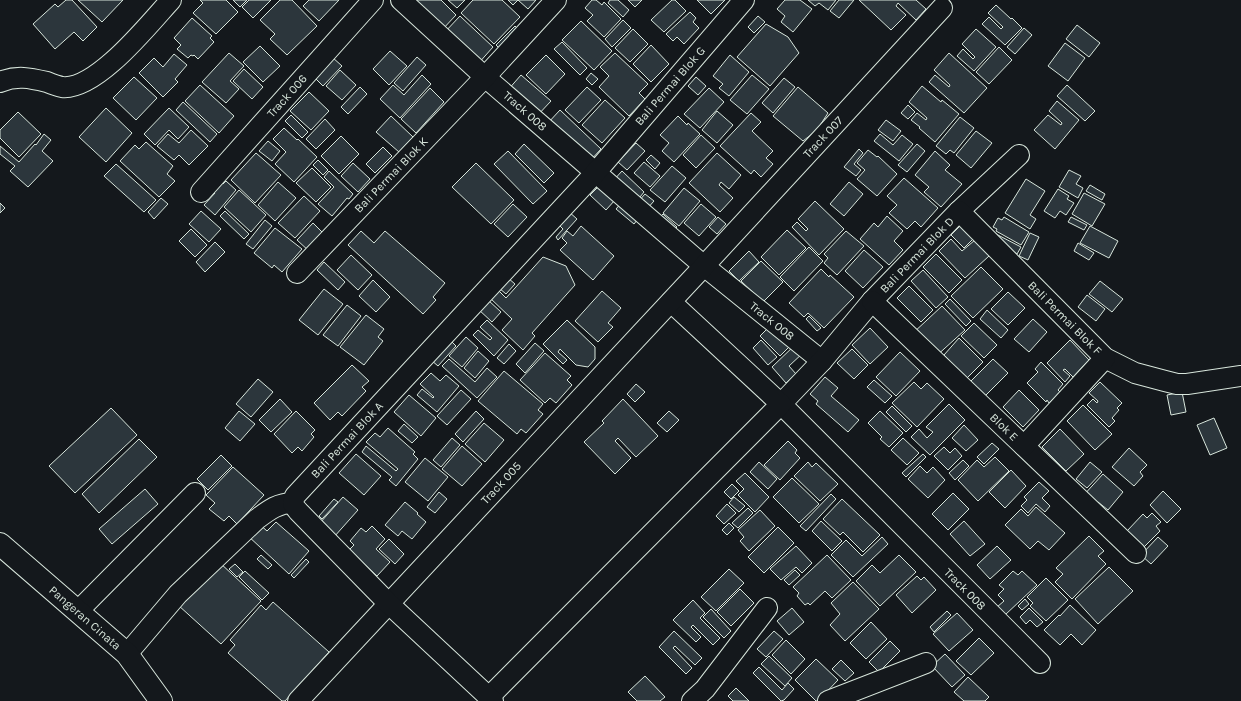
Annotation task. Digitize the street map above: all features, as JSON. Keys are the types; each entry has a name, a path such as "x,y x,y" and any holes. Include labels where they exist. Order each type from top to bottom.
{"street":[{"path":"0,82 8,78 17,77 48,82 61,87 68,87 82,83 101,72 132,43 171,0"},
{"name":"Track 006","path":"201,192 373,0"},
{"name":"Track 008","path":"401,0 485,77 704,266 822,361"},
{"name":"Bali Permai Blok K","path":"297,273 485,77 556,0"},
{"name":"Bali Permai Blok G","path":"596,172 744,0"},
{"name":"Track 007","path":"704,266 942,8"},
{"name":"Bali Permai Blok D","path":"822,361 872,301 959,211 1019,155"},
{"name":"Bali Permai Blok A","path":"293,503 295,496 596,172"},
{"name":"Bali Permai Blok F","path":"959,211 1105,358 1135,373 1164,382 1177,384 1187,384 1241,376"},
{"name":"Track 005","path":"298,701 704,266"},
{"name":"Blok E","path":"872,301 1136,553"},
{"name":"Track 008","path":"671,302 781,404 1040,663"},
{"path":"1024,446 1105,358"},
{"path":"127,654 178,594 257,518 269,509 285,503 293,503 298,512 388,604 491,699 822,361"},
{"path":"78,611 195,493"},
{"name":"Pangeran Cinata","path":"0,544 127,654 161,701"},
{"path":"692,701 705,689 767,608"},
{"path":"828,701 926,663"}],"building":[{"path":"66,0 72,0 97,27 83,41 74,32 55,49 33,24 55,4 58,7"},
{"path":"78,0 123,0 102,22"},
{"path":"200,0 226,0 238,12 216,34 193,13 203,3"},
{"path":"233,0 247,0 240,7"},
{"path":"249,0 271,0 253,18 242,7"},
{"path":"280,0 292,0 317,26 287,55 270,39 275,34 260,20"},
{"path":"309,0 339,0 319,21 303,6"},
{"path":"407,0 441,0 456,15 441,31"},
{"path":"448,0 465,0 457,8"},
{"path":"473,0 502,0 520,17 494,44 461,13"},
{"path":"508,0 518,0 513,5"},
{"path":"518,0 536,0 528,9"},
{"path":"592,0 596,0 602,5 604,2 621,19 604,37 587,21 593,15 585,8"},
{"path":"610,0 618,0 629,10 623,17 608,3"},
{"path":"628,0 642,0 635,7"},
{"path":"672,0 675,0 686,11 664,32 651,20"},
{"path":"697,0 725,0 711,14"},
{"path":"785,0 800,0 812,9 793,32 781,22 785,16 777,9"},
{"path":"808,0 836,0 828,10 819,3 815,6"},
{"path":"839,0 854,0 839,18 830,11"},
{"path":"859,0 916,0 926,9 916,20 898,3 896,6 906,15 891,30"},
{"path":"996,5 1022,28 1005,45 982,24 989,17 1001,29 1003,27 988,13"},
{"path":"690,12 696,18 693,22 699,28 684,44 677,37 673,41 666,34"},
{"path":"460,16 493,47 477,65 443,34"},
{"path":"758,16 765,22 754,33 748,27"},
{"path":"192,18 212,36 210,38 214,42 198,59 194,55 191,55 188,58 177,49 181,45 174,38"},
{"path":"623,20 631,28 612,47 605,39"},
{"path":"581,21 612,51 594,70 562,40"},
{"path":"766,24 788,37 799,53 770,86 737,57"},
{"path":"1077,25 1100,43 1089,57 1066,39"},
{"path":"515,26 521,32 502,51 496,45"},
{"path":"1024,28 1032,35 1015,54 1007,47"},
{"path":"633,29 648,44 630,62 615,48"},
{"path":"976,29 996,47 974,71 957,56 963,49 973,59 975,57 962,44"},
{"path":"562,42 587,68 580,75 554,49"},
{"path":"1065,43 1085,58 1068,81 1048,66"},
{"path":"651,45 669,64 651,82 633,64"},
{"path":"260,46 280,66 263,82 243,62"},
{"path":"999,47 1012,60 989,84 976,72"},
{"path":"390,51 407,66 389,85 373,69"},
{"path":"229,53 244,66 230,81 239,89 226,103 202,82"},
{"path":"615,53 648,84 639,93 645,99 629,116 599,87 609,76 600,67"},
{"path":"949,53 987,88 964,113 929,82 935,75 949,87 950,85 934,70"},
{"path":"174,54 187,65 175,79 178,82 163,97 139,73 154,58 163,67"},
{"path":"546,55 565,74 546,94 526,75"},
{"path":"730,55 749,72 729,96 719,88 723,84 713,76"},
{"path":"332,57 342,66 323,86 314,77"},
{"path":"417,57 426,65 403,91 394,83"},
{"path":"244,69 263,87 252,99 233,81"},
{"path":"340,70 356,85 342,100 326,86"},
{"path":"591,73 598,79 592,85 586,79"},
{"path":"422,75 431,84 400,118 380,99 393,85 404,95"},
{"path":"521,75 551,101 536,117 507,91"},
{"path":"752,75 769,89 747,114 730,100"},
{"path":"134,77 157,98 136,120 113,98"},
{"path":"696,77 706,86 698,95 688,86"},
{"path":"784,78 795,87 773,113 762,103"},
{"path":"200,85 234,116 219,133 185,101"},
{"path":"1067,85 1095,111 1085,121 1057,96"},
{"path":"922,86 941,102 942,100 959,114 935,142 911,120 917,113 926,120 927,118 909,102"},
{"path":"360,87 367,94 348,114 341,107"},
{"path":"587,87 601,100 579,123 565,110"},
{"path":"798,87 828,113 817,130 803,141 773,116"},
{"path":"430,88 444,102 416,133 401,119"},
{"path":"709,88 724,102 700,128 684,114"},
{"path":"309,92 329,111 311,130 290,111"},
{"path":"605,100 625,118 602,143 582,125"},
{"path":"1057,101 1079,120 1055,149 1034,130 1048,115 1061,125 1062,123 1049,111"},
{"path":"183,102 217,134 210,142 176,110"},
{"path":"908,105 915,112 908,119 901,113"},
{"path":"106,108 132,133 106,162 79,137"},
{"path":"169,108 189,127 178,139 169,130 155,145 144,134"},
{"path":"560,110 601,149 588,163 547,124"},
{"path":"717,111 733,125 717,143 702,130"},
{"path":"18,112 41,134 19,157 0,138 0,130"},
{"path":"751,113 761,122 752,131 773,151 766,158 773,164 761,177 754,170 751,174 720,146"},
{"path":"291,115 308,132 302,138 285,121"},
{"path":"391,116 413,137 399,152 376,132"},
{"path":"678,116 687,125 688,123 700,134 674,162 662,151 669,143 660,135"},
{"path":"960,117 974,128 954,153 950,150 946,154 936,146"},
{"path":"325,119 335,130 316,149 306,139"},
{"path":"886,120 901,131 893,141 878,130"},
{"path":"284,128 317,157 294,182 275,164 286,152 273,139"},
{"path":"191,130 208,146 189,165 179,155 174,160 157,146 168,134 179,143"},
{"path":"976,131 992,143 971,168 956,155"},
{"path":"44,134 51,140 42,151 53,161 28,187 10,171 15,166 0,154 0,146 19,162 35,144 36,145"},
{"path":"880,134 893,145 902,135 913,144 899,161 874,141"},
{"path":"701,135 715,148 696,168 683,155"},
{"path":"341,136 359,154 339,174 321,156"},
{"path":"268,141 280,151 272,161 259,151"},
{"path":"146,142 173,166 167,174 175,181 159,197 120,161 135,145 139,149"},
{"path":"636,143 645,151 627,170 618,162"},
{"path":"524,144 554,173 544,183 515,154"},
{"path":"917,144 925,151 907,172 898,165"},
{"path":"383,147 392,156 375,173 366,164"},
{"path":"859,149 863,153 854,164 861,170 856,176 844,167"},
{"path":"868,150 877,157 878,156 897,174 877,196 857,179 865,170 857,163"},
{"path":"508,151 547,191 533,204 494,164"},
{"path":"935,151 950,165 945,170 962,184 941,207 924,192 929,187 915,175"},
{"path":"256,153 281,175 255,203 231,180"},
{"path":"717,153 741,175 729,189 721,182 719,185 733,198 720,212 689,183"},
{"path":"651,155 660,163 655,169 646,160"},
{"path":"318,160 328,170 323,175 313,165"},
{"path":"644,162 660,176 650,187 634,173"},
{"path":"353,163 370,179 358,192 341,176"},
{"path":"476,163 514,200 491,224 452,187"},
{"path":"116,164 156,200 144,212 104,176"},
{"path":"672,166 686,178 665,202 650,190"},
{"path":"312,168 331,187 316,202 296,183"},
{"path":"1069,170 1081,176 1076,184 1083,188 1078,198 1059,187"},
{"path":"329,171 353,194 349,199 347,198 332,216 318,204 334,187 324,177"},
{"path":"622,171 644,192 636,202 612,182"},
{"path":"904,178 938,208 921,227 915,221 907,229 889,213 897,205 887,196"},
{"path":"1026,179 1045,191 1030,215 1036,219 1030,229 1005,213"},
{"path":"218,180 223,184 226,181 236,190 215,215 204,205 215,193 211,189"},
{"path":"278,182 296,198 275,221 258,205"},
{"path":"849,182 863,194 844,216 830,204"},
{"path":"600,185 615,200 606,210 590,195"},
{"path":"1090,185 1105,194 1102,200 1086,191"},
{"path":"684,188 700,201 679,226 663,213"},
{"path":"1058,189 1069,196 1067,199 1074,203 1066,215 1060,211 1055,218 1044,211"},
{"path":"239,190 266,215 251,232 224,207"},
{"path":"1084,193 1105,204 1092,226 1072,214"},
{"path":"645,194 654,201 646,210 637,203"},
{"path":"304,196 320,211 295,238 278,223"},
{"path":"161,198 168,204 154,219 148,212"},
{"path":"623,201 641,215 634,224 616,209"},
{"path":"815,201 844,229 819,255 792,227 797,222 806,231 808,229 798,219"},
{"path":"0,203 5,208 0,213"},
{"path":"513,204 527,217 508,237 494,224"},
{"path":"701,204 716,217 699,236 684,223"},
{"path":"201,211 221,229 209,242 189,224"},
{"path":"225,211 249,234 244,239 220,216"},
{"path":"568,211 577,219 558,240 556,237 563,229 557,223"},
{"path":"663,214 677,227 672,232 658,219"},
{"path":"887,216 903,231 894,241 903,250 889,265 860,239 874,223 878,227"},
{"path":"718,217 726,224 717,234 709,227"},
{"path":"1004,217 1029,232 1021,245 996,231 997,229 993,227 998,218 1002,220"},
{"path":"1071,217 1087,225 1084,230 1068,222"},
{"path":"265,220 272,226 253,249 246,244"},
{"path":"313,223 326,236 310,252 297,240"},
{"path":"581,226 614,256 593,280 560,250 567,243 562,238 567,231 573,236"},
{"path":"960,226 973,239 964,248 951,235"},
{"path":"1090,226 1118,241 1109,258 1080,243"},
{"path":"275,228 302,249 282,272 274,265 272,268 254,253"},
{"path":"191,229 207,245 195,257 179,241"},
{"path":"787,230 806,248 779,275 761,257"},
{"path":"361,231 374,243 385,231 445,283 433,297 436,300 423,314 348,245"},
{"path":"846,231 864,246 837,275 824,263 828,258 824,254"},
{"path":"1030,233 1039,237 1028,260 1019,256"},
{"path":"996,234 1021,247 1017,254 992,240"},
{"path":"951,239 962,251 975,240 989,256 965,278 939,251"},
{"path":"215,242 225,252 205,272 196,262"},
{"path":"1078,243 1094,253 1089,260 1074,251"},
{"path":"809,247 823,261 794,291 780,277"},
{"path":"864,250 883,267 863,288 845,271"},
{"path":"749,251 759,262 739,281 729,271"},
{"path":"936,254 962,280 949,293 923,267"},
{"path":"351,255 372,275 358,290 337,270"},
{"path":"543,257 566,266 575,285 532,333 535,336 523,350 502,330 512,319 489,297 496,288 506,298"},
{"path":"761,261 783,282 763,302 741,281"},
{"path":"324,262 345,282 338,290 317,270"},
{"path":"981,267 1003,289 973,318 951,296"},
{"path":"821,269 829,277 830,275 854,297 824,328 808,313 804,317 789,303"},
{"path":"923,270 948,297 936,308 911,281"},
{"path":"508,278 515,284 506,294 499,288"},
{"path":"373,280 390,297 376,312 359,296"},
{"path":"1100,281 1123,299 1112,312 1089,294"},
{"path":"909,286 933,310 921,322 897,298"},
{"path":"324,289 343,304 318,335 299,320"},
{"path":"602,291 621,308 608,323 613,327 598,342 575,321"},
{"path":"1008,292 1025,308 1008,325 991,309"},
{"path":"1087,295 1105,309 1096,321 1078,307"},
{"path":"950,299 971,321 966,326 945,304"},
{"path":"488,300 501,312 492,322 478,309"},
{"path":"347,305 361,316 338,346 323,335"},
{"path":"942,306 965,330 934,358 912,334"},
{"path":"987,310 1008,330 1001,338 980,319"},
{"path":"366,315 384,329 378,337 383,341 364,365 340,347"},
{"path":"809,316 821,328 817,331 806,319"},
{"path":"1033,319 1047,332 1029,352 1014,339"},
{"path":"487,320 508,340 494,356 473,335 478,330 490,340 492,338 480,327"},
{"path":"567,320 595,347 595,359 588,367 576,365 560,349 558,352 567,360 563,364 543,344"},
{"path":"773,323 793,343 780,356 760,336"},
{"path":"974,323 997,345 984,358 961,336"},
{"path":"870,328 888,347 870,364 852,345"},
{"path":"466,337 478,348 462,367 449,356"},
{"path":"959,338 983,362 967,378 944,355"},
{"path":"449,339 456,346 438,366 431,360"},
{"path":"761,340 777,357 768,365 753,348"},
{"path":"1070,340 1089,360 1073,377 1065,369 1063,370 1070,376 1065,382 1047,363"},
{"path":"535,343 544,351 525,373 516,364"},
{"path":"509,344 516,351 504,364 497,358"},
{"path":"796,344 804,352 789,366 796,374 786,383 772,367"},
{"path":"852,349 868,365 854,379 837,363"},
{"path":"478,351 489,361 475,378 464,368"},
{"path":"900,352 920,371 896,396 876,377"},
{"path":"545,353 571,376 567,380 572,385 556,403 550,398 545,403 520,380"},
{"path":"449,359 475,382 487,368 497,377 477,398 442,366"},
{"path":"993,359 1008,373 985,396 970,382"},
{"path":"1041,362 1063,384 1058,390 1060,392 1049,403 1047,400 1046,402 1027,383 1038,372 1035,369"},
{"path":"352,365 369,381 362,387 366,391 342,416 338,412 330,420 314,403"},
{"path":"504,371 543,404 538,410 543,414 526,433 521,429 517,434 478,401"},
{"path":"431,373 440,381 446,375 459,386 437,412 417,395 422,389 433,398 434,397 420,384"},
{"path":"825,377 838,388 831,396 859,420 848,432 816,404 818,401 810,394"},
{"path":"258,379 273,392 251,417 236,404"},
{"path":"874,380 892,396 885,403 867,387"},
{"path":"914,382 921,389 927,383 944,399 917,427 892,403"},
{"path":"1100,382 1122,403 1117,408 1119,410 1112,418 1115,421 1109,427 1087,405 1093,399 1097,403 1098,401 1089,393"},
{"path":"636,384 645,392 635,402 627,394"},
{"path":"461,390 471,399 447,425 437,416"},
{"path":"1019,390 1039,410 1023,427 1003,407"},
{"path":"1182,392 1186,412 1171,415 1167,395"},
{"path":"409,395 436,418 421,436 394,412"},
{"path":"280,399 292,412 271,432 259,420"},
{"path":"623,399 658,436 636,457 618,438 615,441 631,458 615,474 584,442 604,423 602,421"},
{"path":"949,404 965,420 930,455 911,437 919,429 927,438 933,432 926,427"},
{"path":"1083,405 1112,434 1095,450 1067,421"},
{"path":"892,406 912,426 906,432 886,412"},
{"path":"111,408 137,435 75,493 49,466"},
{"path":"239,411 255,424 240,441 225,428"},
{"path":"296,411 315,430 311,434 314,437 302,451 298,447 292,453 274,434"},
{"path":"476,411 484,419 463,442 455,434"},
{"path":"669,411 679,420 667,432 657,423"},
{"path":"880,411 903,433 889,447 880,439 882,437 868,423"},
{"path":"1214,418 1227,448 1210,455 1197,425"},
{"path":"484,423 504,440 485,462 465,444"},
{"path":"404,424 418,437 412,443 398,431"},
{"path":"964,425 978,440 966,451 952,438"},
{"path":"388,428 415,452 413,454 418,459 396,486 389,480 392,477 362,452 366,446 396,471 398,469 366,442 375,433 380,437"},
{"path":"1060,429 1084,454 1066,471 1042,447"},
{"path":"452,438 460,445 441,467 433,460"},
{"path":"903,438 919,453 907,465 891,450"},
{"path":"139,439 157,457 99,513 82,494"},
{"path":"788,441 797,450 795,453 800,458 780,480 764,465"},
{"path":"992,443 999,449 984,464 977,457"},
{"path":"462,446 482,464 462,486 442,469"},
{"path":"944,447 950,453 955,448 962,456 948,470 934,456"},
{"path":"1129,448 1147,465 1140,472 1143,476 1134,486 1112,467"},
{"path":"356,454 381,476 364,495 339,473"},
{"path":"923,454 926,457 906,477 902,473"},
{"path":"221,455 232,466 208,490 197,479"},
{"path":"995,457 1009,471 978,501 958,480 977,460 984,467"},
{"path":"425,458 448,477 428,501 405,482"},
{"path":"963,460 969,466 955,480 949,473"},
{"path":"759,462 777,479 768,489 750,472"},
{"path":"808,462 812,467 816,463 838,484 820,501 794,476"},
{"path":"1090,462 1102,472 1087,488 1076,479"},
{"path":"920,466 927,473 933,467 945,480 928,498 908,479"},
{"path":"233,467 264,495 237,524 229,516 224,521 209,509 215,503 206,495"},
{"path":"1011,470 1026,486 1005,508 989,492"},
{"path":"745,473 769,497 755,512 738,495 744,489 736,481"},
{"path":"1103,474 1123,492 1108,510 1098,502 1096,504 1082,497"},
{"path":"792,478 819,504 799,523 773,497"},
{"path":"1039,482 1049,491 1042,498 1050,506 1045,512 1036,504 1028,513 1021,506 1027,500 1024,497"},
{"path":"732,484 739,491 731,499 724,492"},
{"path":"145,489 158,504 112,544 99,529"},
{"path":"1163,491 1181,509 1167,523 1150,505"},
{"path":"439,492 447,499 435,513 427,507"},
{"path":"953,493 969,509 948,530 932,514"},
{"path":"831,494 836,499 806,531 800,526"},
{"path":"343,497 358,510 334,537 319,524"},
{"path":"734,497 745,506 739,512 729,503"},
{"path":"334,499 338,502 322,519 319,516"},
{"path":"842,499 880,535 863,552 843,532 840,535 823,519"},
{"path":"405,502 426,522 412,539 402,531 398,536 385,525"},
{"path":"727,504 736,513 724,524 716,516"},
{"path":"1036,507 1065,533 1049,550 1038,541 1030,549 1005,525 1021,509 1028,516"},
{"path":"748,508 753,513 738,528 732,523"},
{"path":"760,510 775,526 749,551 740,541 744,537 738,530"},
{"path":"1152,513 1161,522 1156,526 1160,531 1144,547 1127,531 1143,514 1147,518"},
{"path":"821,521 842,541 832,551 812,531"},
{"path":"964,521 985,544 970,556 950,534"},
{"path":"276,522 309,551 289,574 247,535 258,523 267,531"},
{"path":"729,523 734,528 727,535 722,530"},
{"path":"372,526 385,539 376,549 390,562 377,576 349,550 354,545 350,541 361,528 366,532"},
{"path":"778,527 794,543 764,573 748,557"},
{"path":"1089,536 1104,551 1098,556 1106,564 1072,599 1055,582 1063,574 1056,568"},
{"path":"882,537 888,544 853,577 831,555 846,540 862,556"},
{"path":"1158,537 1168,546 1151,564 1141,555"},
{"path":"389,539 404,554 395,564 379,549"},
{"path":"796,546 812,563 802,573 796,567 781,580 770,569"},
{"path":"997,546 1011,560 990,579 977,565"},
{"path":"261,555 272,565 268,569 257,559"},
{"path":"827,555 851,580 832,598 825,591 810,605 808,603 805,605 797,596 799,593 793,587"},
{"path":"899,555 916,572 880,606 856,581 872,565 880,573"},
{"path":"306,559 309,562 294,578 291,575"},
{"path":"219,562 261,601 221,644 178,605"},
{"path":"235,564 243,572 237,577 229,569"},
{"path":"1109,567 1133,591 1098,624 1075,599"},
{"path":"729,569 744,583 716,611 701,597"},
{"path":"795,570 800,575 789,585 784,580"},
{"path":"245,571 269,593 262,600 239,577"},
{"path":"1013,571 1018,575 1022,571 1037,585 1005,615 997,607 1004,601 998,595 1004,589 999,585"},
{"path":"917,576 921,580 924,577 936,590 912,613 896,595"},
{"path":"1046,578 1068,600 1046,621 1030,606 1033,603 1027,597"},
{"path":"853,582 879,609 845,641 830,625 840,614 831,603"},
{"path":"740,589 754,603 731,626 717,612"},
{"path":"1025,599 1029,604 1022,610 1018,606"},
{"path":"693,600 705,613 700,618 720,638 713,645 693,625 691,627 701,637 696,642 673,620"},
{"path":"273,602 329,652 285,701 282,701 228,653 235,645 230,640 261,605 266,610"},
{"path":"1070,605 1096,630 1082,645 1071,634 1060,645 1044,630"},
{"path":"792,608 804,622 789,635 777,621"},
{"path":"1029,608 1043,622 1037,627 1030,620 1026,624 1020,617"},
{"path":"711,609 731,631 724,638 703,617"},
{"path":"947,611 951,615 934,632 930,627"},
{"path":"957,613 973,630 949,651 933,634"},
{"path":"871,622 887,639 866,659 850,643"},
{"path":"674,631 702,658 695,665 675,646 673,648 692,668 686,674 659,647"},
{"path":"774,631 783,639 766,657 757,649"},
{"path":"979,638 994,653 971,675 956,661"},
{"path":"786,640 805,659 791,674 772,655"},
{"path":"890,641 900,651 879,672 869,662"},
{"path":"945,654 965,675 952,687 932,666"},
{"path":"769,656 792,678 785,686 761,664"},
{"path":"816,659 838,680 818,701 816,701 795,680"},
{"path":"841,660 854,673 845,681 832,669"},
{"path":"759,667 782,690 788,683 794,689 784,700 781,701 753,673"},
{"path":"645,676 665,697 660,701 637,701 628,692"},
{"path":"968,677 989,697 985,701 964,701 954,692"},
{"path":"736,688 749,701 733,701 728,696"}]}
